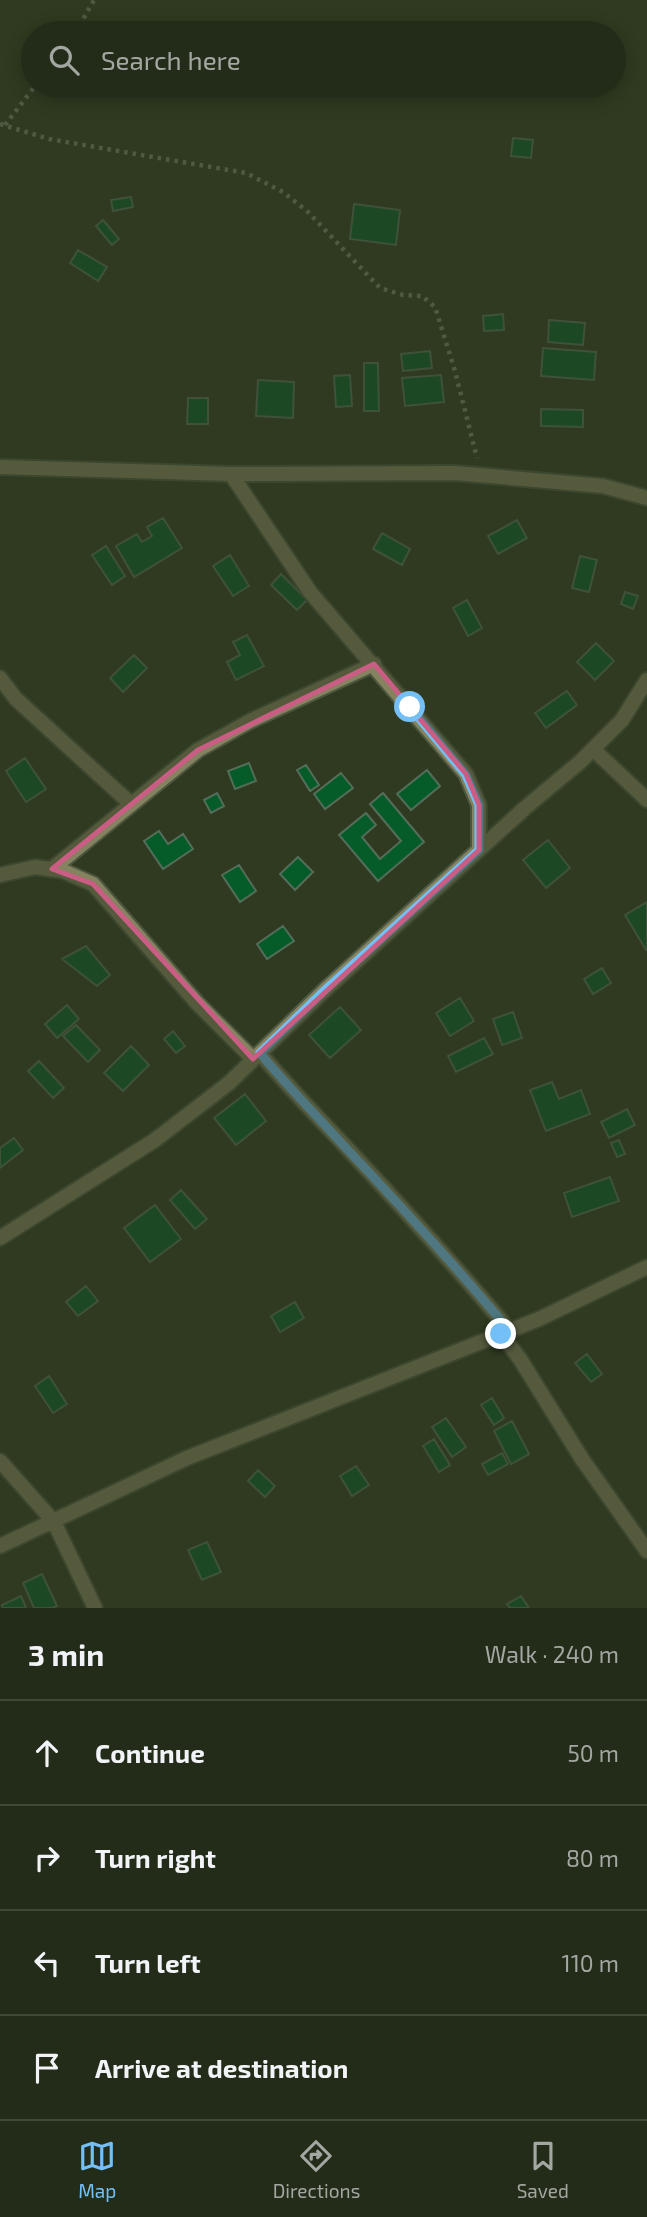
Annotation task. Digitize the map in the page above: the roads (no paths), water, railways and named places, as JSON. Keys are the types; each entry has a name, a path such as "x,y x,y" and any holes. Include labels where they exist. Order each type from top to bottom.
{"street":[{"path":"0,467 231,474 455,473 603,486 647,498"},
{"path":"231,474 310,592 466,775 479,805 479,850"},
{"path":"52,869 198,750 250,720 374,664"},
{"path":"0,678 16,699 131,804"},
{"path":"0,1238 155,1140 229,1083 324,991 593,749 622,720 647,680"},
{"path":"593,749 647,800"},
{"path":"0,875 35,867 63,871 93,884 196,1002 256,1056 345,1147 456,1268 505,1332 589,1469 647,1551"},
{"path":"0,1546 187,1458 539,1319 647,1267"},
{"path":"0,1461 54,1522 95,1608"}]}
